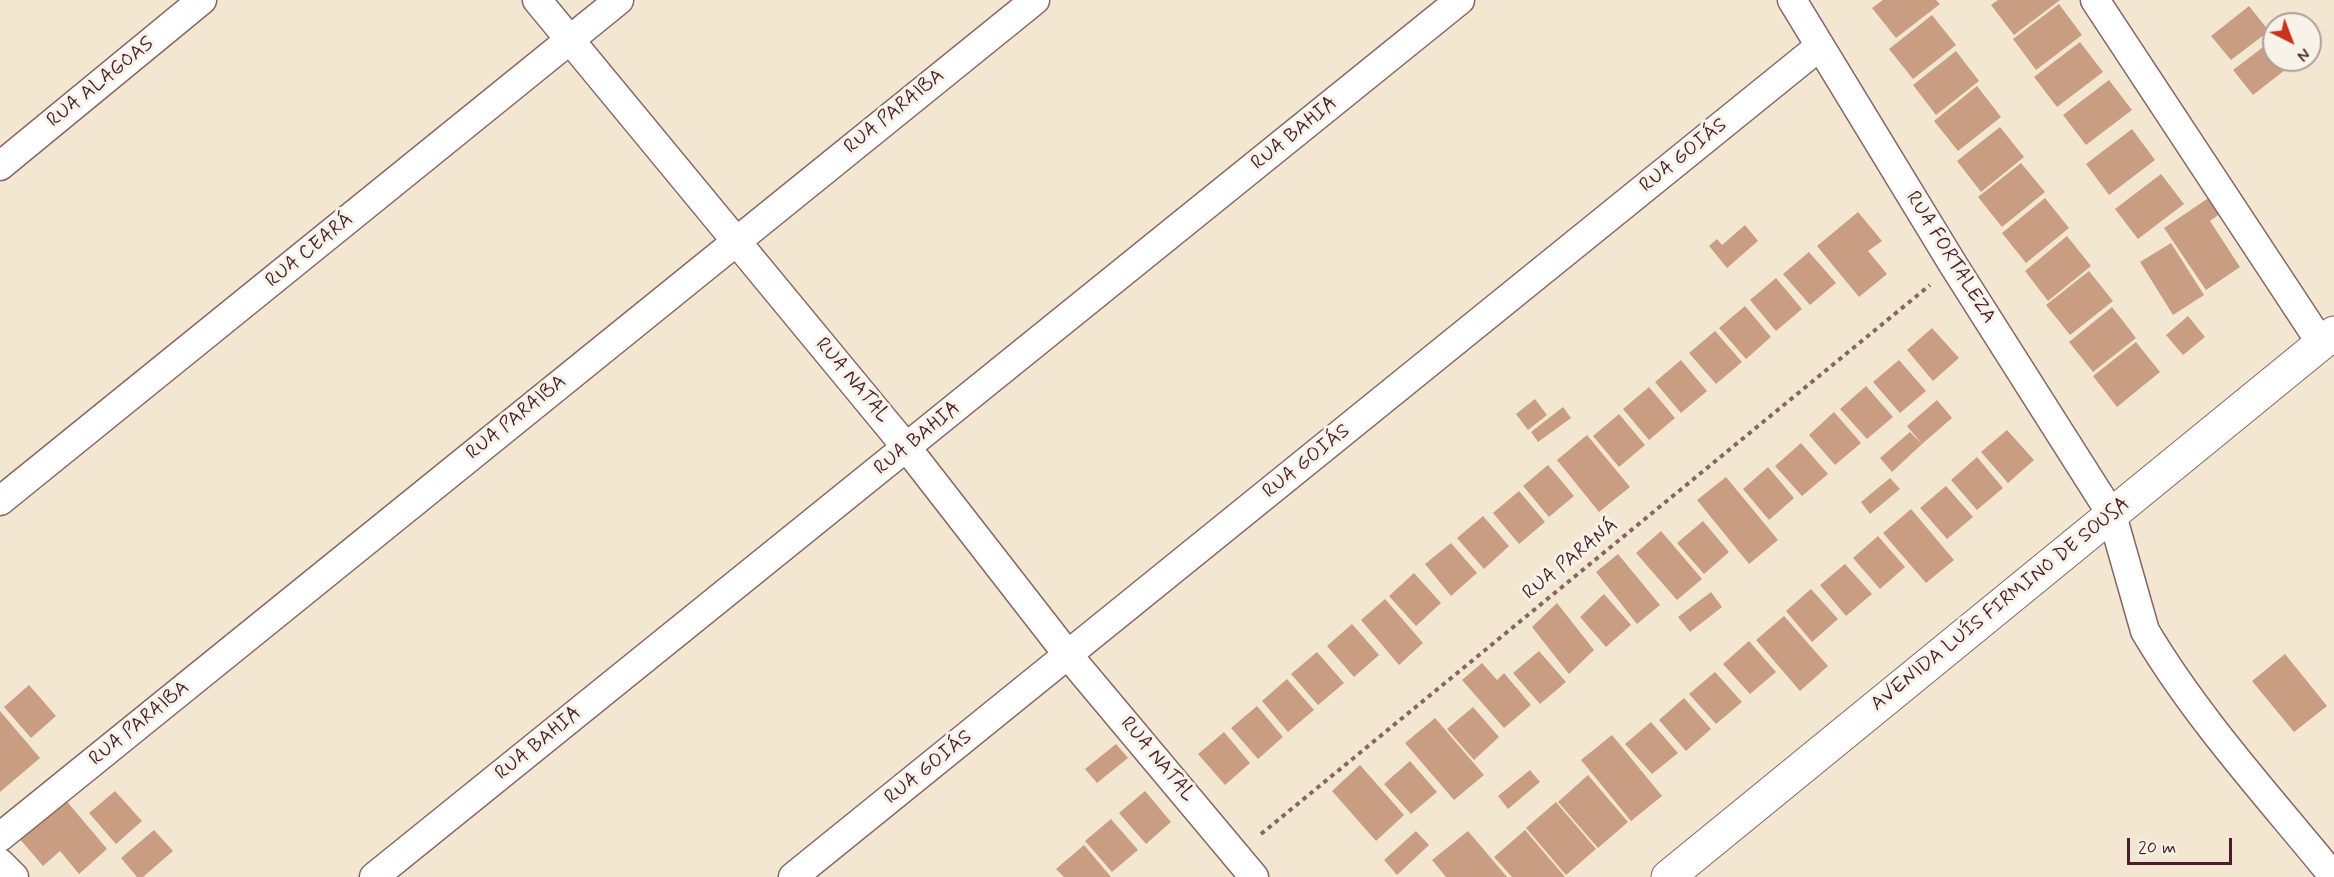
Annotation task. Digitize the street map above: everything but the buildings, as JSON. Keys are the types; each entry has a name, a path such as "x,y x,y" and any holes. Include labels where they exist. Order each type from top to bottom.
{"main road":[{"name":"AVENIDA LUÍS FIRMINO DE SOUSA","path":"1668,877 2328,338"}],"street":[{"name":"RUA ALAGOAS","path":"0,166 202,0"},
{"name":"RUA NATAL","path":"537,0 907,448 1068,655 1254,877"},
{"name":"RUA CEARÁ","path":"0,501 619,0"},
{"name":"RUA PARAIBA","path":"0,837 1035,0"},
{"name":"RUA BAHIA","path":"374,877 1460,0"},
{"name":"RUA FORTALEZA","path":"1792,0 1954,266 2112,515 2145,631 2154,648 2194,705 2334,877"},
{"path":"2095,0 2328,338"},
{"name":"RUA GOIÁS","path":"793,877 1820,46"},
{"path":"0,863 14,877"}],"path":[{"name":"RUA PARANÁ","path":"1236,854 1954,266"}]}
